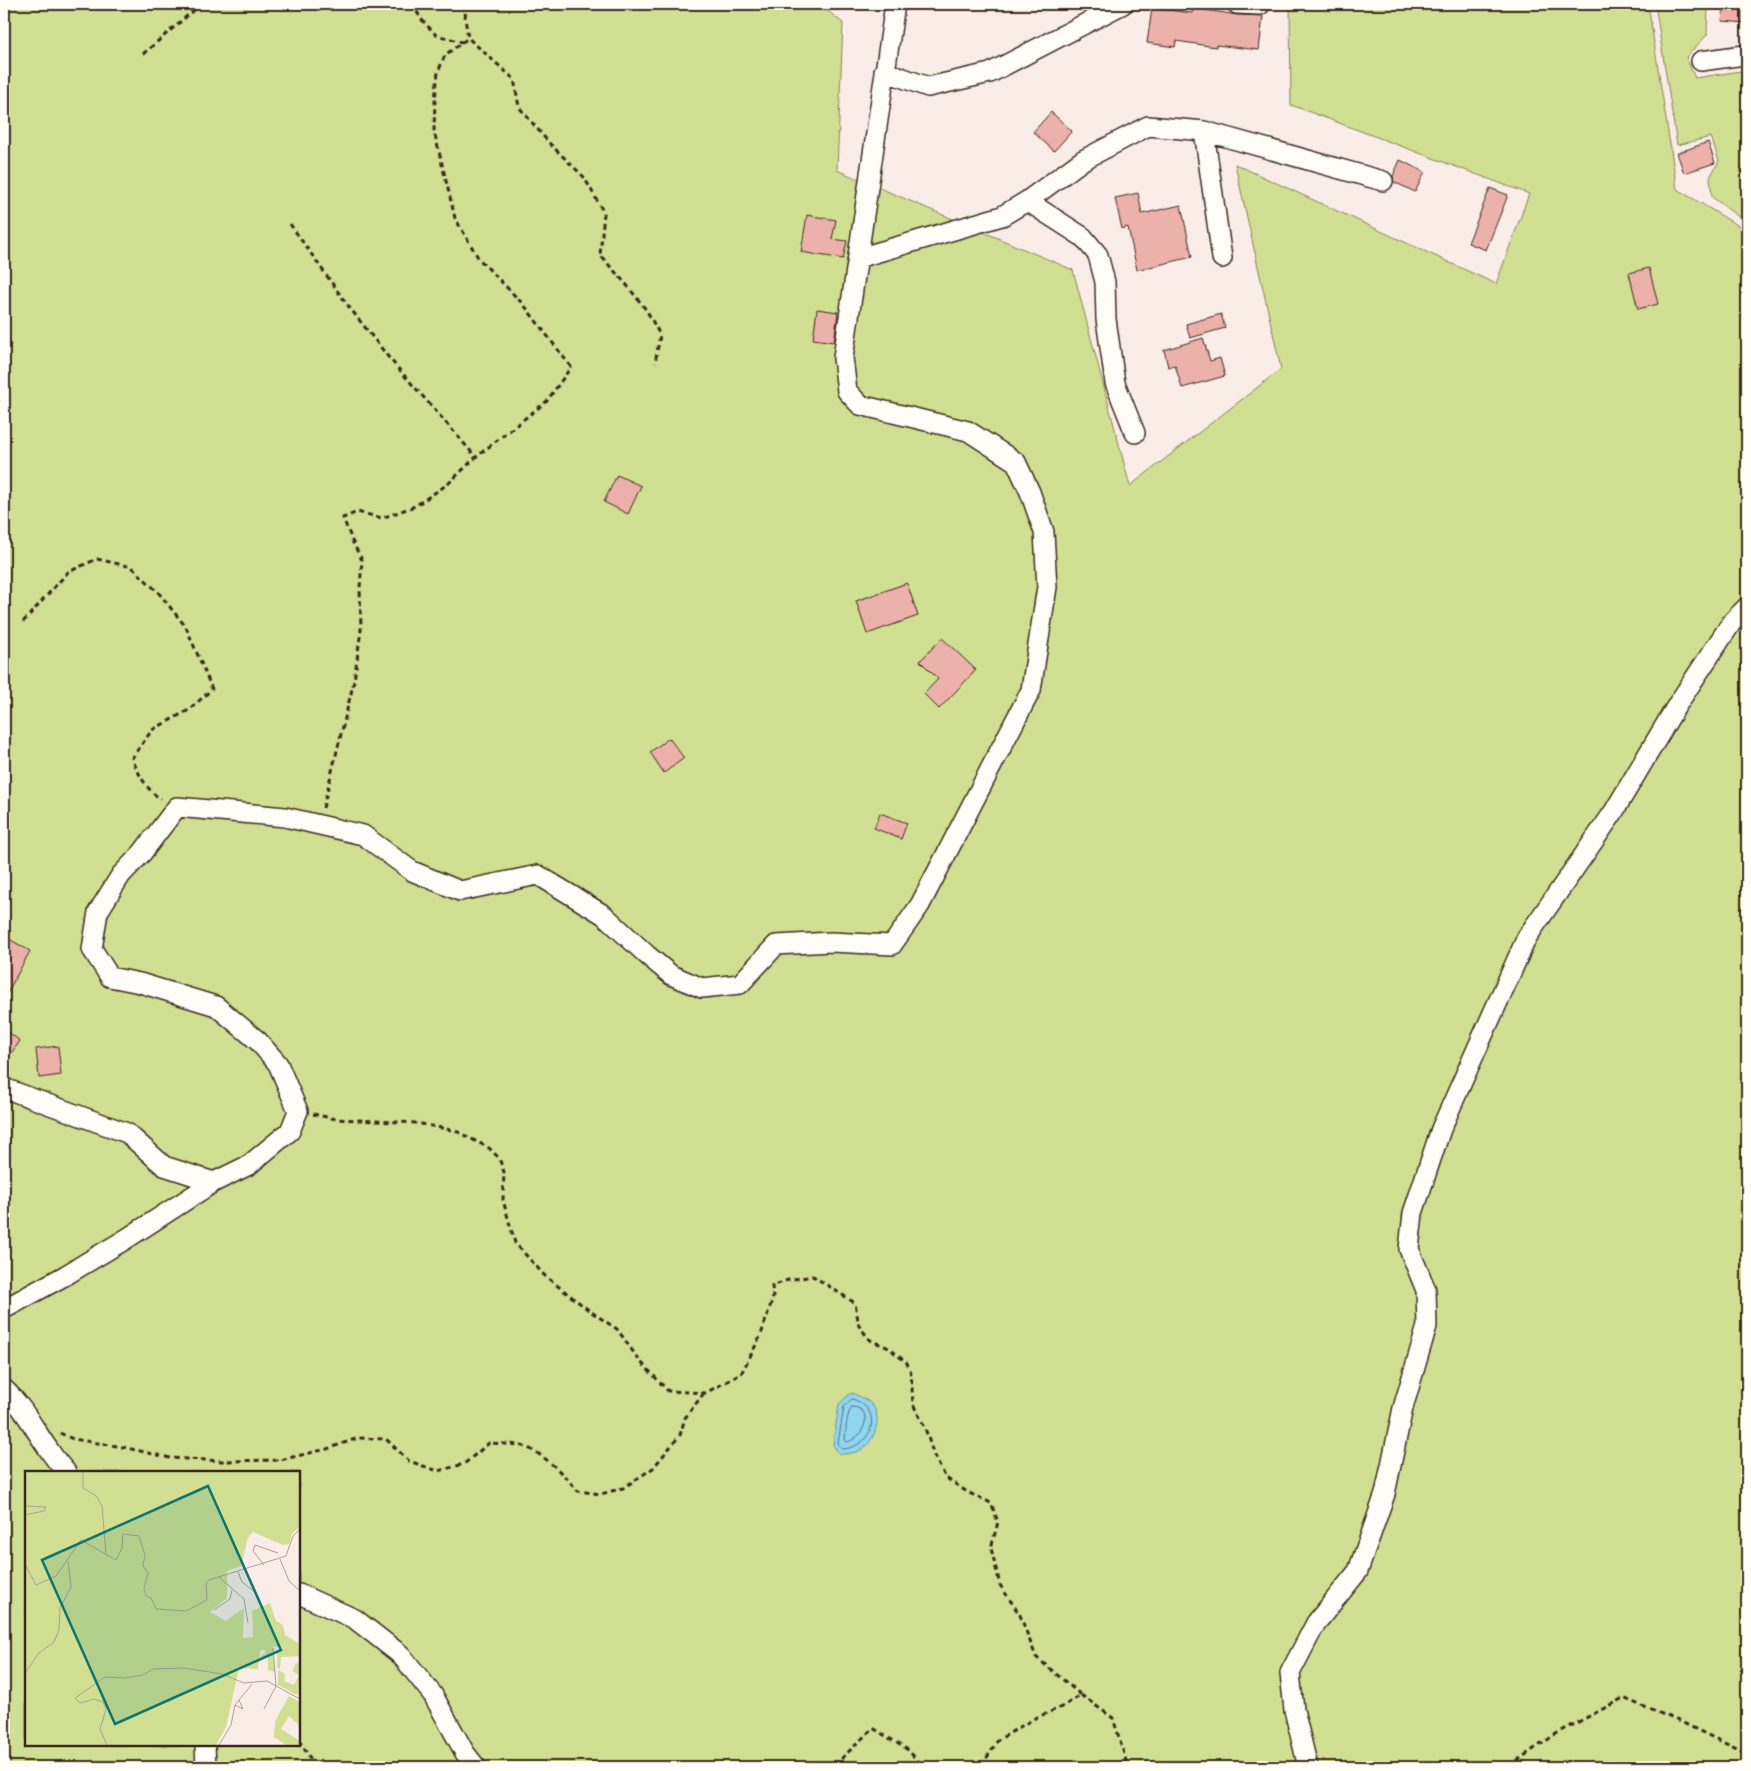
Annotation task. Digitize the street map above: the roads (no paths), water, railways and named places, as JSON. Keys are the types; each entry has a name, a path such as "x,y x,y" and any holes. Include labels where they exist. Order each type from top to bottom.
{"street":[{"path":"4,1309 126,1239 214,1182 249,1165 290,1131 298,1111 278,1064 258,1041 216,1006 140,983 110,977 92,949 98,912 121,874 142,853 177,807 285,817 364,835 412,871 460,891 538,875 604,915 671,975 702,988 740,984 776,945 831,942 892,946 920,905 1031,690 1047,587 1044,532 1030,492 1016,462 968,431 860,405 847,391 842,358 895,4"},
{"path":"884,71 928,87 990,73 1123,4"},
{"path":"1237,4 1260,6"},
{"path":"1700,61 1747,56"},
{"path":"858,258 1002,216 1027,201 1083,160 1148,126 1204,131 1384,180"},
{"path":"1204,131 1222,258"},
{"path":"1027,201 1083,237 1098,255 1105,282 1106,318 1115,383 1135,433"},
{"path":"1308,1767 1294,1710 1290,1673 1316,1624 1358,1571 1385,1494 1403,1408 1427,1326 1426,1290 1409,1249 1413,1214 1441,1128 1527,937 1613,814 1677,704 1732,622 1747,607"},
{"path":"4,1088 127,1133 164,1166 214,1182"},
{"path":"4,1389 12,1396 30,1420 48,1449 65,1471"},
{"path":"300,1594 355,1619 401,1655 433,1695 465,1753 476,1767"},
{"path":"205,1746 206,1767"}],"water":[{"path":"851,1393 869,1402 876,1412 877,1424 873,1437 865,1447 856,1452 839,1454 833,1445 839,1404"}]}
